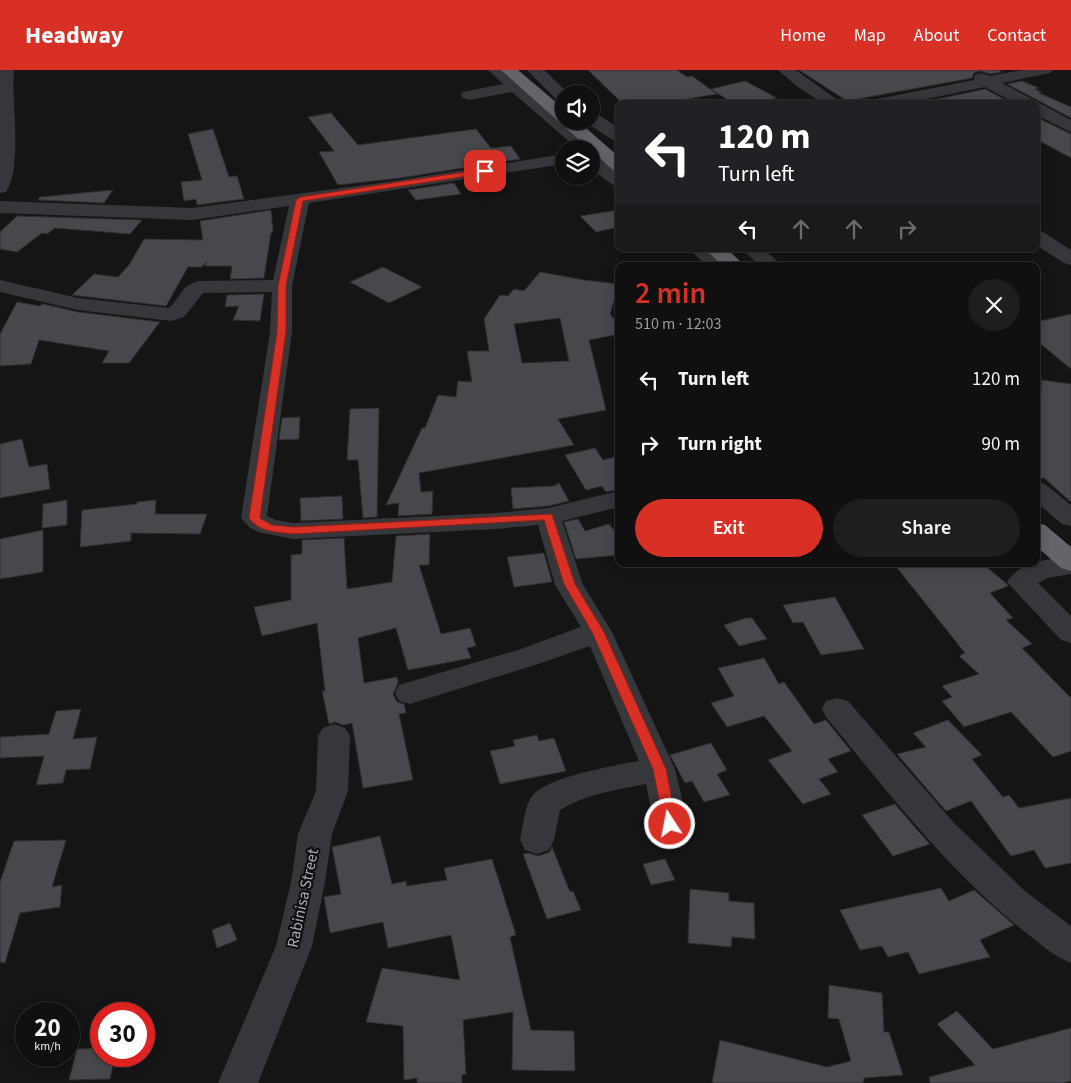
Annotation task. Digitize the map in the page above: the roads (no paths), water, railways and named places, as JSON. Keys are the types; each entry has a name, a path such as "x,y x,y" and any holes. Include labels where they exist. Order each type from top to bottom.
{"highway":[{"path":"509,70 555,110"},
{"path":"575,130 583,140"},
{"path":"600,157 615,164"},
{"path":"719,252 730,262"},
{"path":"1040,534 1071,563"}],"street":[{"path":"496,70 578,140"},
{"path":"535,70 555,89"},
{"path":"786,70 829,100"},
{"path":"966,70 1021,100"},
{"path":"898,100 1045,70"},
{"path":"0,188 4,176 4,75"},
{"path":"469,95 516,86"},
{"path":"1040,110 1071,127"},
{"path":"600,124 615,133"},
{"path":"600,153 615,148"},
{"path":"0,207 192,214 300,200 555,160"},
{"path":"600,160 615,177"},
{"path":"300,200 282,286 282,332 255,507 254,518 259,523 270,528 294,531 496,520 548,516 615,500"},
{"path":"1040,239 1071,259"},
{"path":"703,252 714,262"},
{"path":"756,252 767,262"},
{"path":"0,286 78,304 172,315 180,311 192,292 198,288 282,286"},
{"path":"1040,492 1071,518"},
{"path":"548,516 569,584 598,632 659,769 670,824"},
{"path":"1040,533 1071,530"},
{"path":"1015,573 1071,563"},
{"path":"1015,573 1071,633"},
{"path":"410,693 528,657 598,632"},
{"path":"837,709 943,834 1013,902 1071,947"},
{"name":"Rabinisa Street","path":"238,1083 294,946 308,882 315,834 332,791 334,736"},
{"path":"537,840 545,802 558,793 582,785 659,769"}]}
